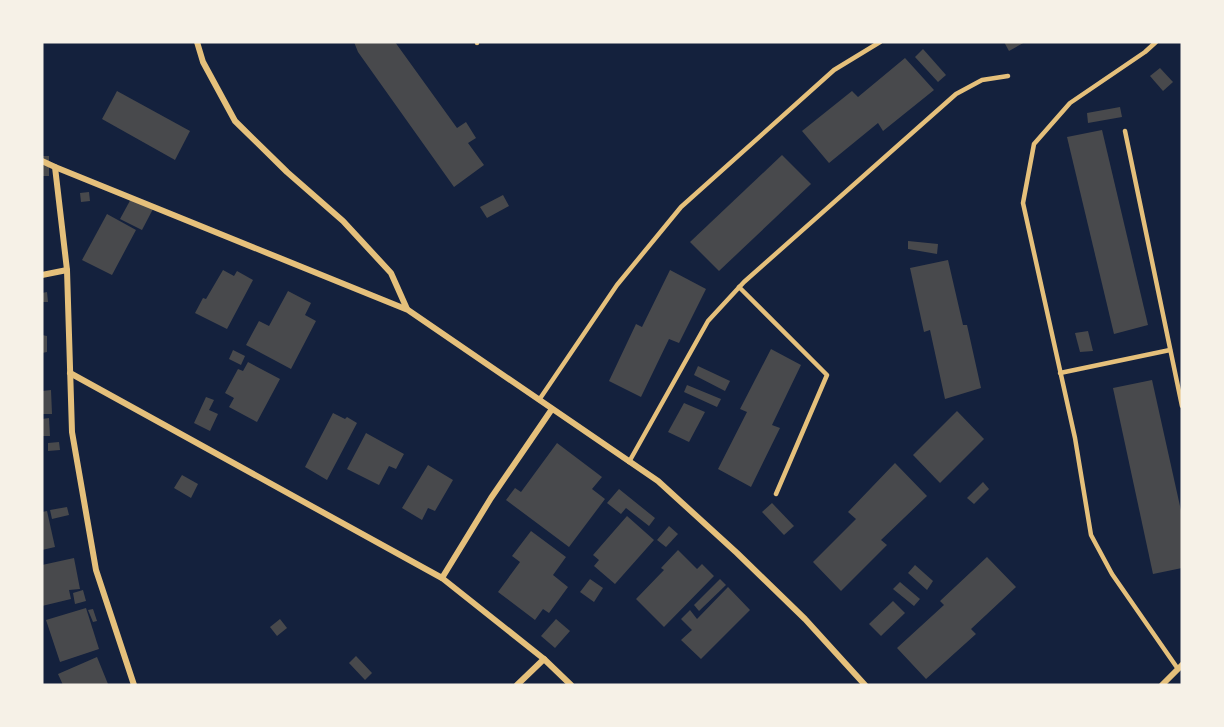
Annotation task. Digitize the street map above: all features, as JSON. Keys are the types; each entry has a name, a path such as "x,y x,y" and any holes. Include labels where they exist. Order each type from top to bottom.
{"street":[{"path":"197,42 203,62 235,121 287,172 343,221 391,273 408,310"},
{"path":"42,160 408,310 658,481 805,619 865,685"},
{"path":"55,167 67,270 72,432 96,570 134,685"},
{"path":"42,275 67,270"},
{"path":"70,373 442,578 544,659 571,685"},
{"path":"442,578 491,498 552,409"},
{"path":"517,685 544,659"},
{"path":"1162,685 1180,667"}],"lane":[{"path":"539,400 617,285 681,207 834,70 880,42"},
{"path":"1156,42 1070,103 1034,144 1023,203 1075,438 1091,535 1113,574 1180,667"},
{"path":"629,462 708,321 739,287 956,94 982,80 1008,76"},
{"path":"1125,131 1182,406"},
{"path":"739,287 827,375 776,494"},
{"path":"1060,373 1170,350"}],"building":[{"path":"354,42 395,42 457,128 466,122 476,138 468,143 484,165 454,187 358,52"},
{"path":"1004,42 1025,42 1009,51"},
{"path":"923,49 946,75 938,82 915,57"},
{"path":"905,58 934,90 883,131 878,123 829,163 802,131 852,91 858,97"},
{"path":"1160,68 1173,82 1163,91 1150,76"},
{"path":"117,91 190,131 175,160 102,119"},
{"path":"1120,107 1122,117 1088,123 1087,113"},
{"path":"1102,130 1148,325 1114,334 1067,137"},
{"path":"782,155 811,184 719,271 690,242"},
{"path":"42,156 49,156 49,176 42,176"},
{"path":"89,192 90,201 81,202 80,193"},
{"path":"503,195 509,206 487,218 480,207"},
{"path":"132,197 153,209 142,230 120,219"},
{"path":"107,214 136,230 112,275 82,260"},
{"path":"908,241 938,244 937,254 908,249"},
{"path":"948,260 963,325 967,325 981,388 945,399 930,330 924,332 910,268"},
{"path":"223,270 234,276 237,271 253,280 227,329 195,313"},
{"path":"670,270 706,289 679,343 669,339 641,397 609,381 636,324 642,327"},
{"path":"288,291 311,303 305,315 316,321 291,369 246,345 259,321 269,326"},
{"path":"47,292 48,302 42,302 42,293"},
{"path":"1088,331 1093,351 1080,352 1075,333"},
{"path":"42,335 47,336 47,352 42,353"},
{"path":"771,349 801,365 772,425 780,428 751,487 718,469 747,412 740,409"},
{"path":"233,350 245,356 241,365 229,359"},
{"path":"248,362 280,379 257,422 229,407 234,398 225,393 238,369 243,371"},
{"path":"698,366 730,381 725,391 694,375"},
{"path":"1152,380 1182,515 1182,568 1153,574 1113,388"},
{"path":"687,385 721,399 717,407 684,392"},
{"path":"51,390 52,414 42,414 42,391"},
{"path":"206,397 214,400 209,410 218,414 210,431 194,423"},
{"path":"684,403 705,412 689,442 668,432"},
{"path":"957,411 984,439 940,483 913,455"},
{"path":"333,413 357,423 327,480 305,467"},
{"path":"49,418 50,436 42,436 42,419"},
{"path":"366,433 404,454 396,469 389,466 379,485 347,469"},
{"path":"59,442 60,450 48,451 48,443"},
{"path":"557,443 602,477 592,489 605,499 569,547 506,500 515,488 521,492"},
{"path":"895,463 927,496 881,540 887,545 841,591 813,562 856,519 848,512"},
{"path":"428,465 453,480 435,511 428,508 422,520 402,508"},
{"path":"182,475 198,484 191,498 174,488"},
{"path":"983,482 989,489 974,504 967,498"},
{"path":"619,489 655,518 649,526 626,508 621,514 607,503"},
{"path":"772,503 794,526 784,535 762,512"},
{"path":"67,507 69,515 52,519 50,510"},
{"path":"47,511 55,547 42,550 42,512"},
{"path":"627,516 654,540 615,584 594,566 599,560 593,555"},
{"path":"669,526 678,534 666,547 657,540"},
{"path":"531,531 566,557 553,575 568,587 549,613 543,609 535,620 498,592 520,562 512,556"},
{"path":"678,550 697,569 702,564 714,576 664,627 636,599 664,570 661,568"},
{"path":"987,557 1016,587 971,629 976,634 926,679 897,648 944,605 940,601"},
{"path":"74,558 80,589 69,590 71,599 42,606 42,565"},
{"path":"915,565 933,581 927,590 908,573"},
{"path":"590,579 603,588 594,602 580,592"},
{"path":"720,579 726,585 699,611 694,605"},
{"path":"900,582 920,599 914,606 893,589"},
{"path":"728,587 750,610 701,659 681,640 692,630 681,619 690,610 697,619"},
{"path":"83,590 86,601 75,604 73,593"},
{"path":"893,601 905,613 881,636 869,624"},
{"path":"86,608 99,649 60,662 46,620"},
{"path":"93,609 97,621 93,622 88,610"},
{"path":"280,619 287,628 277,636 270,627"},
{"path":"556,619 570,631 555,648 541,636"},
{"path":"356,656 372,673 365,680 349,663"},
{"path":"97,657 108,684 63,685 58,674"}]}
